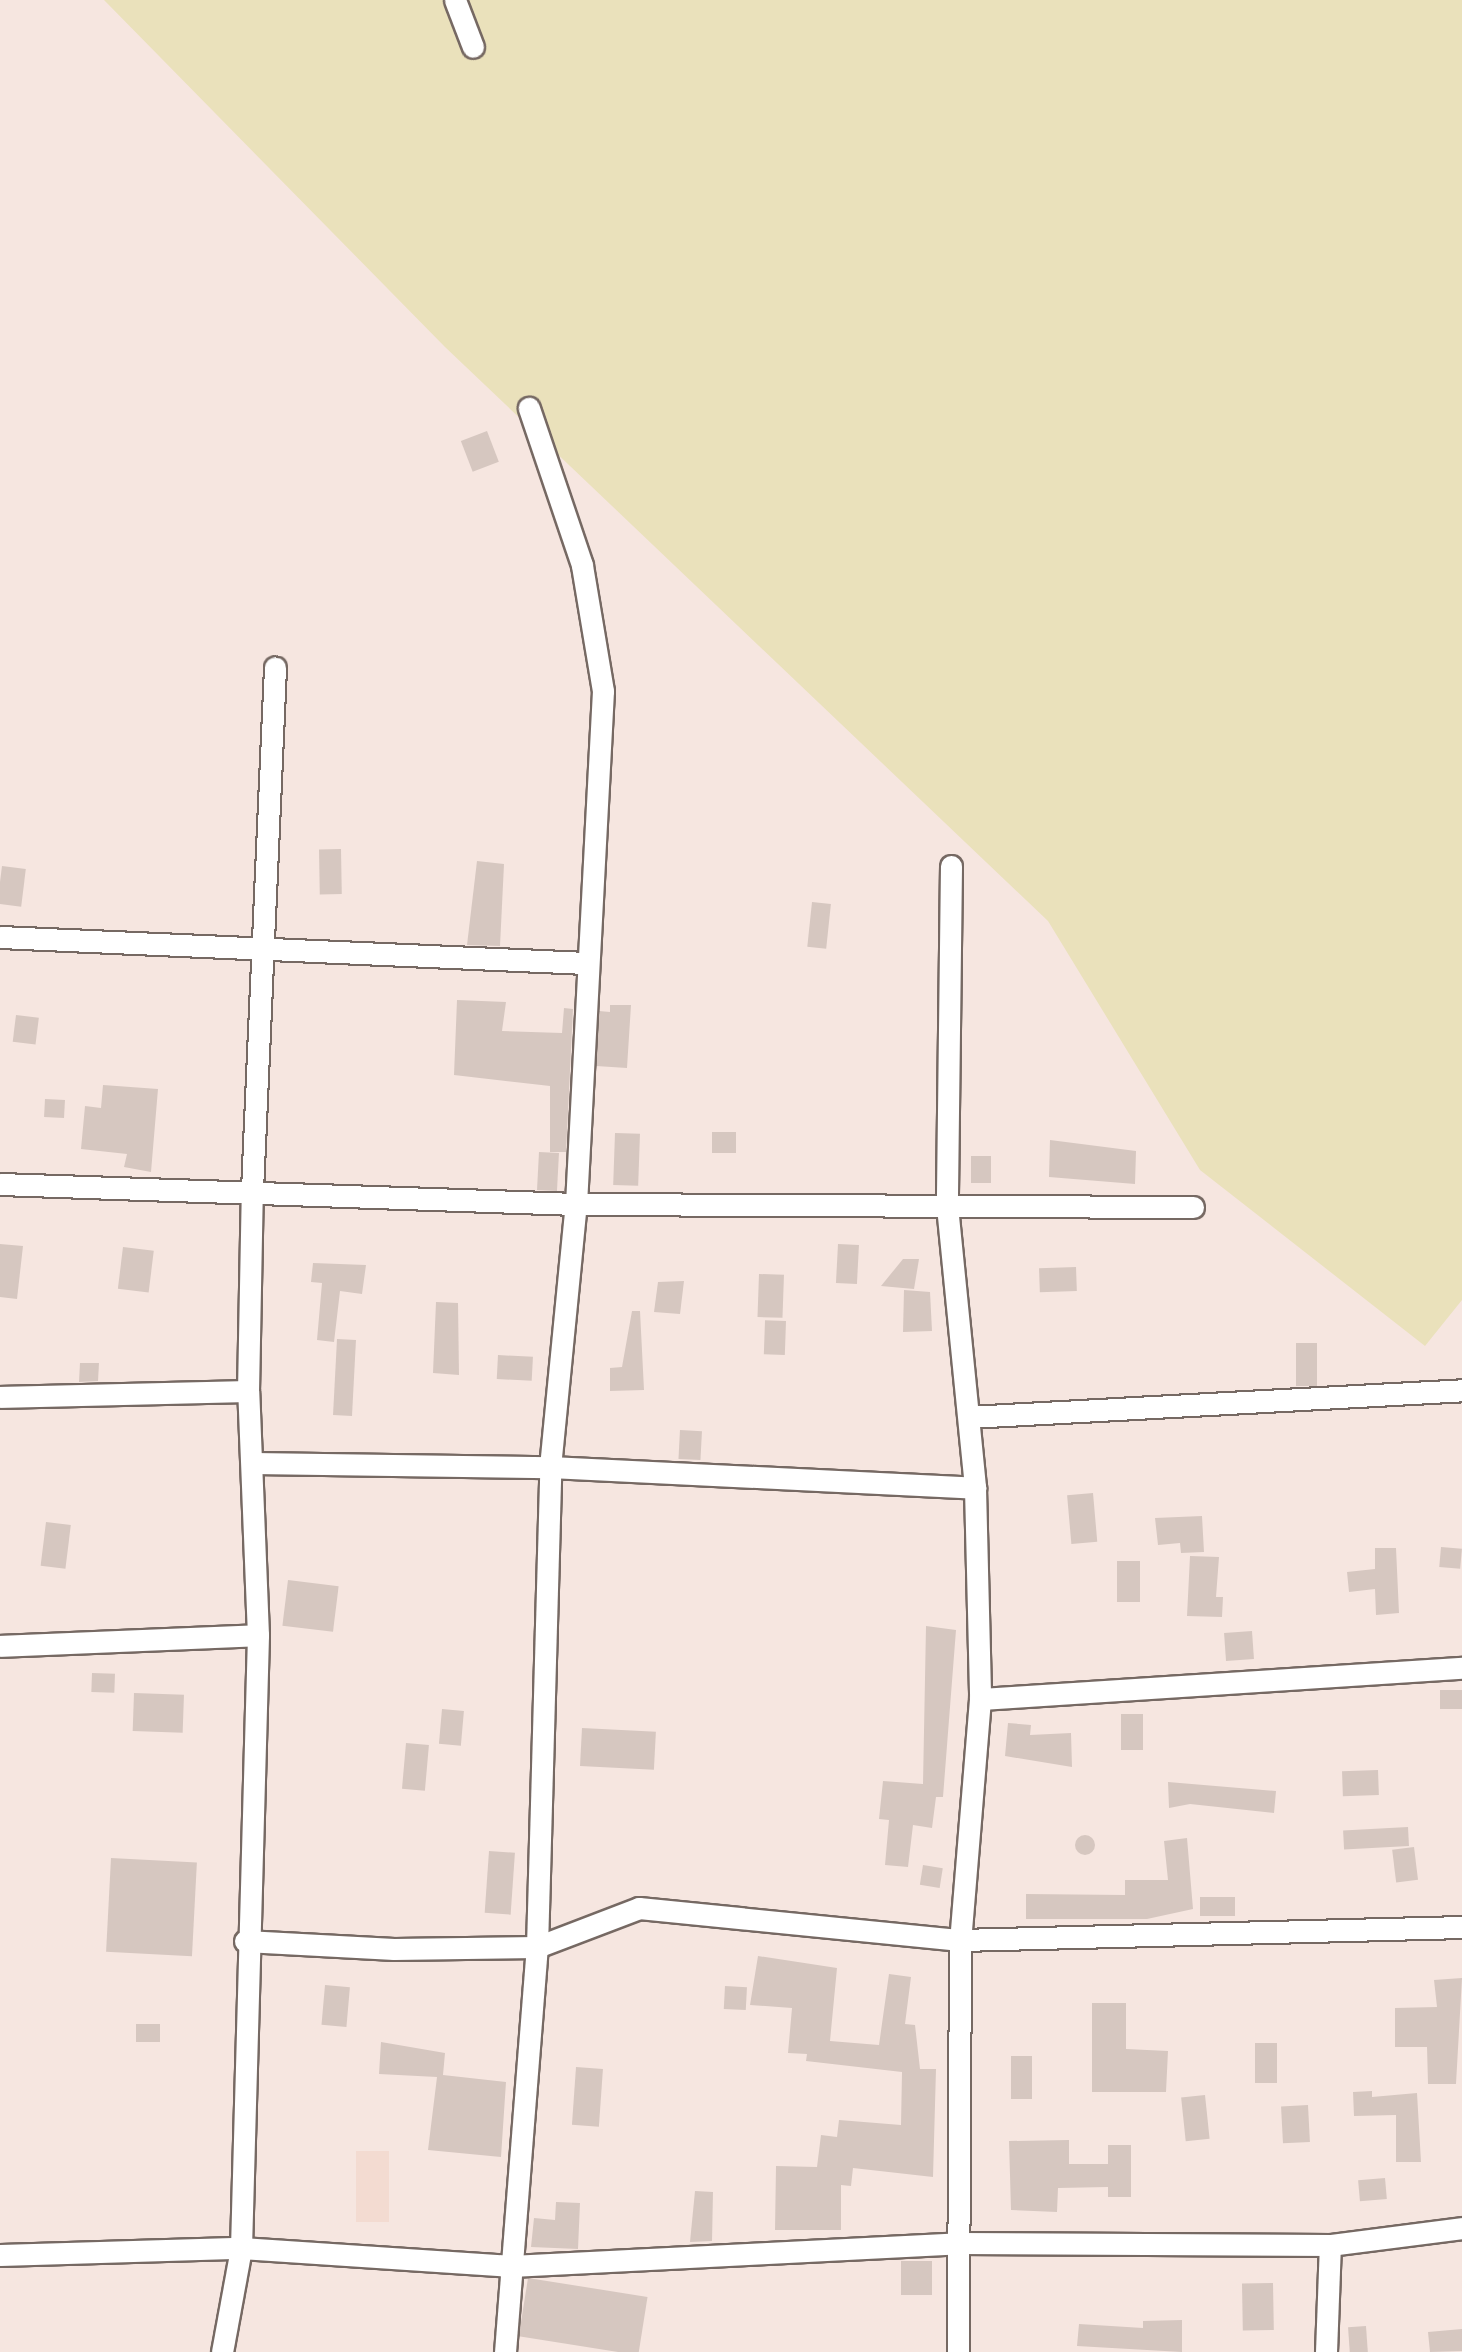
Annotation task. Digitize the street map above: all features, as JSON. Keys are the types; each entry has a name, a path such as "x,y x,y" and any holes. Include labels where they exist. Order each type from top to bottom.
{"street":[{"path":"455,0 473,47"},
{"path":"505,2352 537,1947 550,1467 576,1204 603,691 582,565 529,408"},
{"path":"222,2352 241,2248 246,1941 258,1635 248,1391 252,1190 265,947 275,668"},
{"path":"951,866 947,1206 975,1488 980,1699 960,1940 958,2352"},
{"path":"0,937 587,963"},
{"path":"0,1184 252,1190 576,1204 1194,1207"},
{"path":"969,1418 1462,1390"},
{"path":"0,1397 248,1391"},
{"path":"253,1463 550,1467 975,1488"},
{"path":"0,1646 258,1635"},
{"path":"980,1699 1462,1668"},
{"path":"246,1941 394,1949 537,1947 639,1908 960,1940 1462,1927"},
{"path":"0,2255 241,2248 512,2266 959,2243 1330,2245 1462,2228"},
{"path":"1326,2352 1330,2245"}],"shaded area":[{"path":"356,2151 389,2151 389,2222 356,2222"}],"sand":[{"path":"104,0 1462,0 1462,1300 1425,1346 1200,1170 1048,921 445,347"}],"building":[{"path":"487,431 499,462 473,472 461,441"},
{"path":"319,849 341,849 342,894 320,894"},
{"path":"477,861 504,864 500,946 467,945"},
{"path":"2,866 26,869 21,907 0,904"},
{"path":"812,902 831,904 826,949 807,947"},
{"path":"457,1000 506,1002 502,1031 562,1033 564,1008 573,1009 566,1152 550,1152 550,1086 454,1075"},
{"path":"610,1005 631,1005 627,1068 596,1066 599,1011 610,1012"},
{"path":"16,1015 39,1018 36,1045 13,1042"},
{"path":"103,1085 158,1089 151,1172 124,1167 127,1154 81,1149 85,1106 101,1108"},
{"path":"45,1099 65,1100 64,1118 44,1117"},
{"path":"712,1132 736,1132 736,1153 712,1153"},
{"path":"615,1133 640,1134 638,1186 613,1185"},
{"path":"1050,1140 1136,1151 1135,1184 1049,1177"},
{"path":"539,1152 559,1153 557,1191 537,1190"},
{"path":"971,1156 991,1156 991,1183 971,1183"},
{"path":"0,1244 23,1246 17,1299 0,1297"},
{"path":"838,1244 859,1245 857,1284 836,1283"},
{"path":"123,1247 154,1251 149,1292 118,1289"},
{"path":"903,1259 919,1259 914,1289 881,1286"},
{"path":"313,1263 366,1265 362,1294 340,1291 334,1342 317,1340 322,1283 311,1282"},
{"path":"1076,1267 1077,1291 1040,1292 1039,1268"},
{"path":"759,1274 784,1275 782,1318 757,1317"},
{"path":"684,1281 680,1314 654,1312 658,1282"},
{"path":"904,1290 930,1292 932,1331 903,1332"},
{"path":"436,1302 458,1303 459,1375 433,1373"},
{"path":"632,1311 640,1311 644,1390 610,1391 610,1368 622,1367"},
{"path":"765,1320 786,1321 785,1355 764,1354"},
{"path":"337,1339 356,1340 352,1416 333,1415"},
{"path":"1296,1343 1317,1343 1317,1386 1296,1386"},
{"path":"498,1355 533,1357 532,1381 497,1379"},
{"path":"80,1363 99,1363 98,1381 79,1382"},
{"path":"680,1430 702,1431 700,1460 678,1459"},
{"path":"1093,1493 1097,1542 1071,1544 1067,1495"},
{"path":"1202,1516 1204,1552 1181,1553 1180,1543 1158,1545 1155,1518"},
{"path":"46,1522 71,1525 65,1569 41,1566"},
{"path":"1441,1547 1462,1549 1460,1569 1439,1567"},
{"path":"1375,1548 1396,1548 1399,1613 1376,1615 1375,1589 1349,1592 1347,1572 1375,1569"},
{"path":"1190,1556 1219,1557 1216,1597 1223,1597 1222,1617 1187,1616"},
{"path":"1117,1561 1140,1561 1140,1602 1117,1602"},
{"path":"288,1580 339,1586 333,1632 282,1626"},
{"path":"926,1626 956,1630 943,1797 936,1797 932,1828 913,1825 908,1867 885,1865 889,1820 879,1819 883,1781 923,1784"},
{"path":"1252,1631 1254,1659 1226,1661 1224,1633"},
{"path":"92,1673 115,1674 114,1693 91,1692"},
{"path":"1440,1690 1462,1690 1462,1709 1440,1709"},
{"path":"134,1693 184,1695 183,1733 133,1731"},
{"path":"442,1709 464,1711 461,1746 439,1744"},
{"path":"1121,1714 1143,1714 1143,1750 1121,1750"},
{"path":"1008,1723 1031,1725 1030,1735 1071,1733 1072,1767 1005,1756"},
{"path":"582,1728 656,1732 654,1770 580,1766"},
{"path":"406,1743 429,1745 425,1791 402,1789"},
{"path":"1378,1770 1379,1795 1343,1796 1342,1771"},
{"path":"1168,1782 1276,1791 1274,1813 1190,1804 1169,1808"},
{"path":"1408,1827 1409,1846 1344,1849 1343,1830"},
{"path":"1085,1835 1092,1838 1095,1845 1092,1852 1085,1855 1078,1852 1075,1845 1078,1838"},
{"path":"1187,1838 1193,1909 1147,1919 1026,1919 1026,1894 1125,1895 1125,1880 1168,1880 1164,1841"},
{"path":"1414,1847 1418,1880 1396,1882 1392,1850"},
{"path":"489,1851 515,1853 511,1915 485,1913"},
{"path":"111,1858 197,1863 192,1956 106,1952"},
{"path":"923,1865 943,1868 940,1888 920,1885"},
{"path":"1200,1897 1235,1897 1235,1916 1200,1916"},
{"path":"758,1956 837,1968 830,2041 879,2045 889,1974 911,1977 905,2024 915,2025 920,2069 936,2069 933,2177 853,2168 851,2186 841,2185 841,2230 775,2230 776,2166 817,2167 821,2135 837,2137 839,2120 901,2125 902,2072 806,2061 807,2054 788,2053 792,2008 750,2005"},
{"path":"1462,1978 1456,2084 1428,2084 1427,2047 1395,2047 1395,2008 1437,2007 1434,1980"},
{"path":"325,1985 350,1987 346,2027 322,2025"},
{"path":"725,1986 747,1987 746,2010 724,2009"},
{"path":"1092,2003 1126,2003 1126,2049 1168,2051 1166,2092 1092,2092"},
{"path":"136,2024 160,2024 160,2042 136,2042"},
{"path":"381,2042 445,2053 443,2075 506,2082 501,2157 428,2150 437,2077 379,2074"},
{"path":"1255,2043 1277,2043 1277,2083 1255,2083"},
{"path":"1011,2056 1032,2056 1032,2099 1011,2099"},
{"path":"576,2067 603,2069 599,2127 572,2125"},
{"path":"1372,2091 1372,2097 1417,2093 1421,2162 1396,2162 1396,2115 1354,2116 1353,2092"},
{"path":"1205,2095 1210,2139 1186,2141 1181,2098"},
{"path":"1308,2105 1310,2142 1283,2143 1281,2106"},
{"path":"1069,2140 1069,2164 1108,2164 1108,2145 1131,2145 1131,2197 1108,2197 1108,2187 1058,2188 1057,2212 1011,2210 1009,2141"},
{"path":"1385,2178 1387,2199 1360,2201 1358,2180"},
{"path":"695,2191 713,2192 712,2241 690,2242"},
{"path":"556,2202 580,2203 578,2249 531,2247 534,2218 555,2220"},
{"path":"901,2261 932,2261 932,2295 901,2295"},
{"path":"528,2278 648,2297 639,2352 618,2352 519,2336"},
{"path":"1273,2283 1274,2330 1243,2331 1242,2284"},
{"path":"1182,2320 1182,2352 1077,2346 1079,2324 1143,2328 1143,2321"},
{"path":"1366,2326 1368,2352 1350,2352 1348,2327"},
{"path":"1462,2329 1462,2351 1430,2352 1428,2332"}]}
